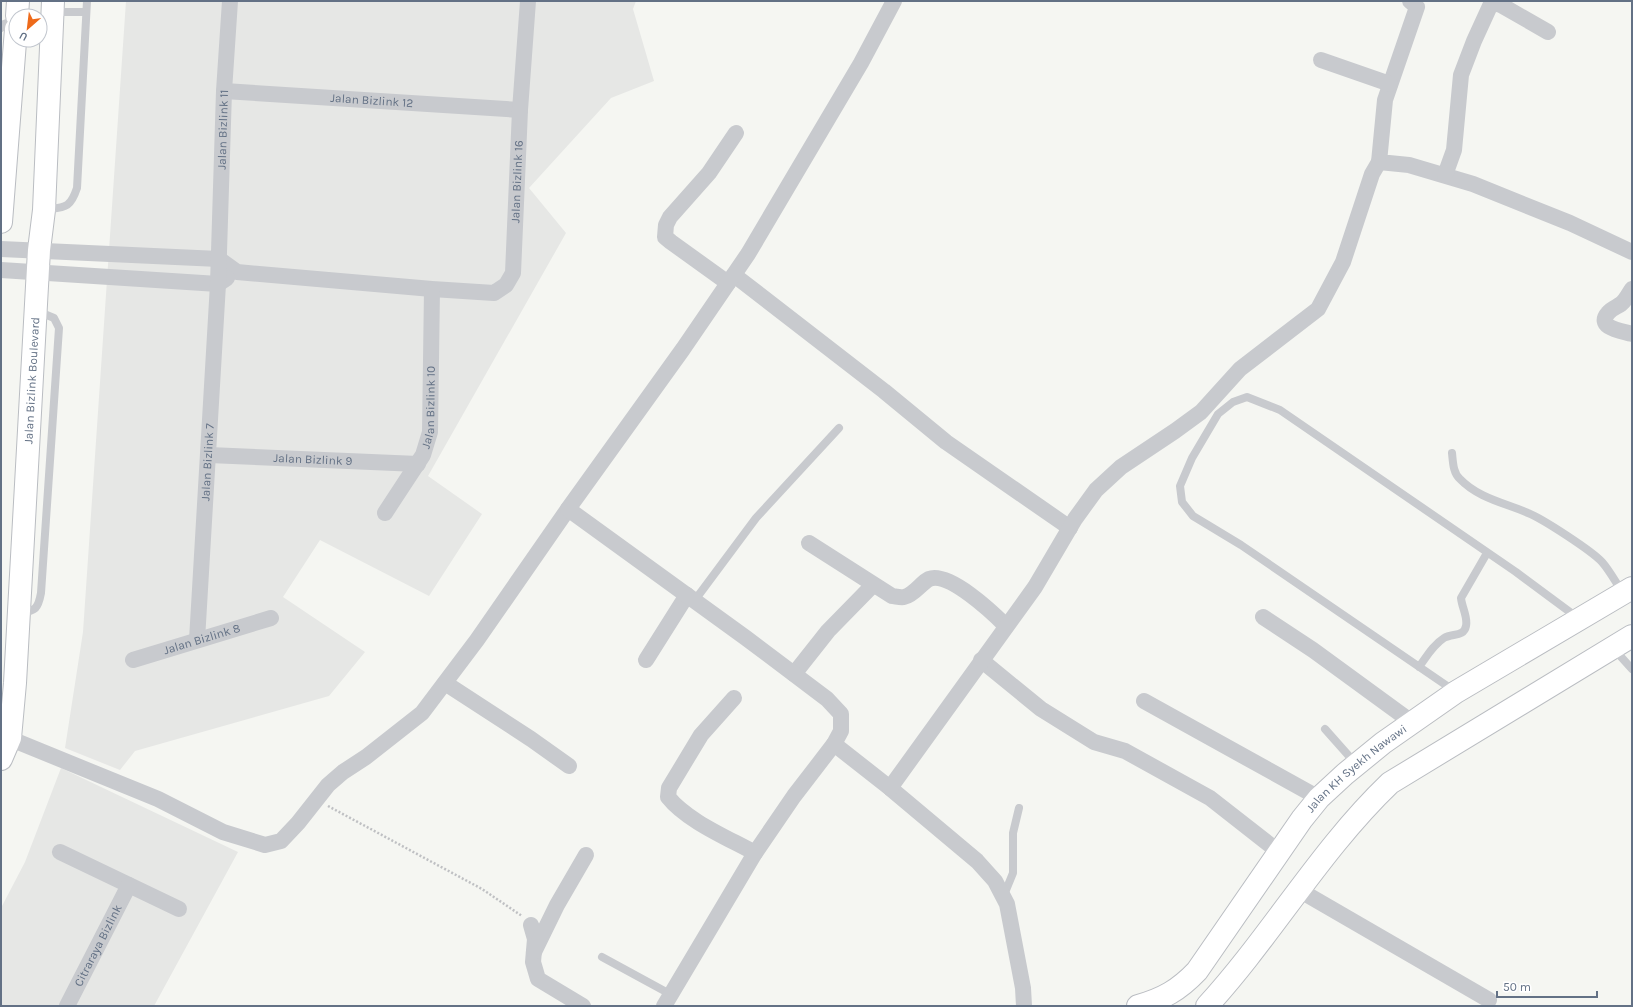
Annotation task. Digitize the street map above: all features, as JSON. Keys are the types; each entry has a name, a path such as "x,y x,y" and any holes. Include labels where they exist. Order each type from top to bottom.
{"main road":[{"name":"Jalan Bizlink Boulevard","path":"1,759 6,737 8,683 19,614 37,311 39,250 44,210 53,7"},
{"path":"1,210 14,48"},
{"name":"Jalan KH Syekh Nawawi","path":"1138,1006 1166,996 1183,986 1197,971 1319,798 1357,764 1383,743 1456,692 1628,591"},
{"path":"1207,1006 1300,890 1341,836 1373,799 1390,783 1632,636"}],"street":[{"name":"Jalan Bizlink 11","path":"218,284 224,91 230,1"},
{"name":"Jalan Bizlink 16","path":"237,272 494,293 506,285 512,273 520,110 528,1"},
{"path":"6,737 158,799 223,832 265,845 281,841 298,824 316,800 343,772 366,757 422,712 477,640 748,254 857,70 894,1"},
{"path":"890,788 1035,586 1070,528 1096,490 1121,466 1176,431 1201,412 1240,369 1318,309 1343,262 1372,174 1379,162 1379,145 1385,100 1417,7 1410,1"},
{"path":"1444,175 1454,150 1461,75 1490,6 1494,3 1501,5 1548,32"},
{"path":"1321,60 1390,84"},
{"name":"Jalan Bizlink 12","path":"224,91 520,110"},
{"path":"736,133 709,173 670,217 665,231 665,237 731,279 884,391 946,442 1070,528"},
{"path":"1379,162 1409,165 1473,184 1632,252"},
{"path":"1,249 219,259 237,272 218,284 1,270"},
{"name":"Jalan Bizlink 7","path":"197,640 218,284"},
{"path":"1632,288 1622,303 1612,309 1606,317 1606,323 1609,327 1632,334"},
{"name":"Jalan Bizlink 10","path":"385,513 418,464 425,450 430,432 432,289"},
{"name":"Jalan Bizlink 9","path":"209,455 418,464"},
{"path":"568,509 691,597 794,674 827,699 841,714 841,730 834,744 794,796 755,853 667,1000"},
{"path":"809,543 892,596 904,597 930,578 941,579 956,585 992,611 1006,626"},
{"path":"794,674 828,631 873,585"},
{"path":"646,660 691,597"},
{"path":"1263,617 1313,650 1413,723"},
{"name":"Jalan Bizlink 8","path":"133,660 271,618"},
{"path":"981,660 1041,709 1094,742 1125,751 1210,798 1280,852"},
{"path":"445,683 531,739 569,766"},
{"path":"734,698 701,735 669,788 668,797 673,803 694,819 755,853"},
{"path":"1144,701 1319,798"},
{"path":"834,744 890,788 977,861 995,881 1008,904 1024,988 1024,1006"},
{"path":"60,852 179,909"},
{"path":"534,952 545,928 586,855"},
{"name":"Citraraya Bizlink","path":"67,1006 129,885"},
{"path":"1300,890 1489,1000"},
{"path":"530,925 535,939 534,970 538,979 543,984 583,1006"}],"lane":[{"path":"44,210 64,207 72,201 77,188 87,1"},
{"path":"53,7 86,12"},
{"path":"1456,692 1241,545 1193,516 1182,502 1180,486 1192,458 1218,414 1233,402 1248,397 1280,410 1487,553 1580,620"},
{"path":"691,597 756,518 839,428"},
{"path":"1452,453 1455,471 1459,479 1486,497 1529,513 1574,542 1602,562 1628,591"},
{"path":"1419,666 1434,645 1444,638 1461,634 1466,629 1466,617 1461,598 1487,553"},
{"path":"1613,648 1632,669"},
{"path":"1325,729 1357,764"},
{"path":"1003,896 1013,873 1012,833 1019,808"},
{"path":"602,957 667,1000"}],"path":[{"path":"316,800 482,889 521,915 530,925"}],"shaded area":[{"path":"126,1 636,1 633,9 654,81 611,98 529,188 566,233 428,476 482,514 429,596 320,540 283,597 365,652 329,696 135,751 120,770 65,748 83,632"},
{"path":"61,768 238,852 154,1006 1,1006 1,908 25,862"}]}
